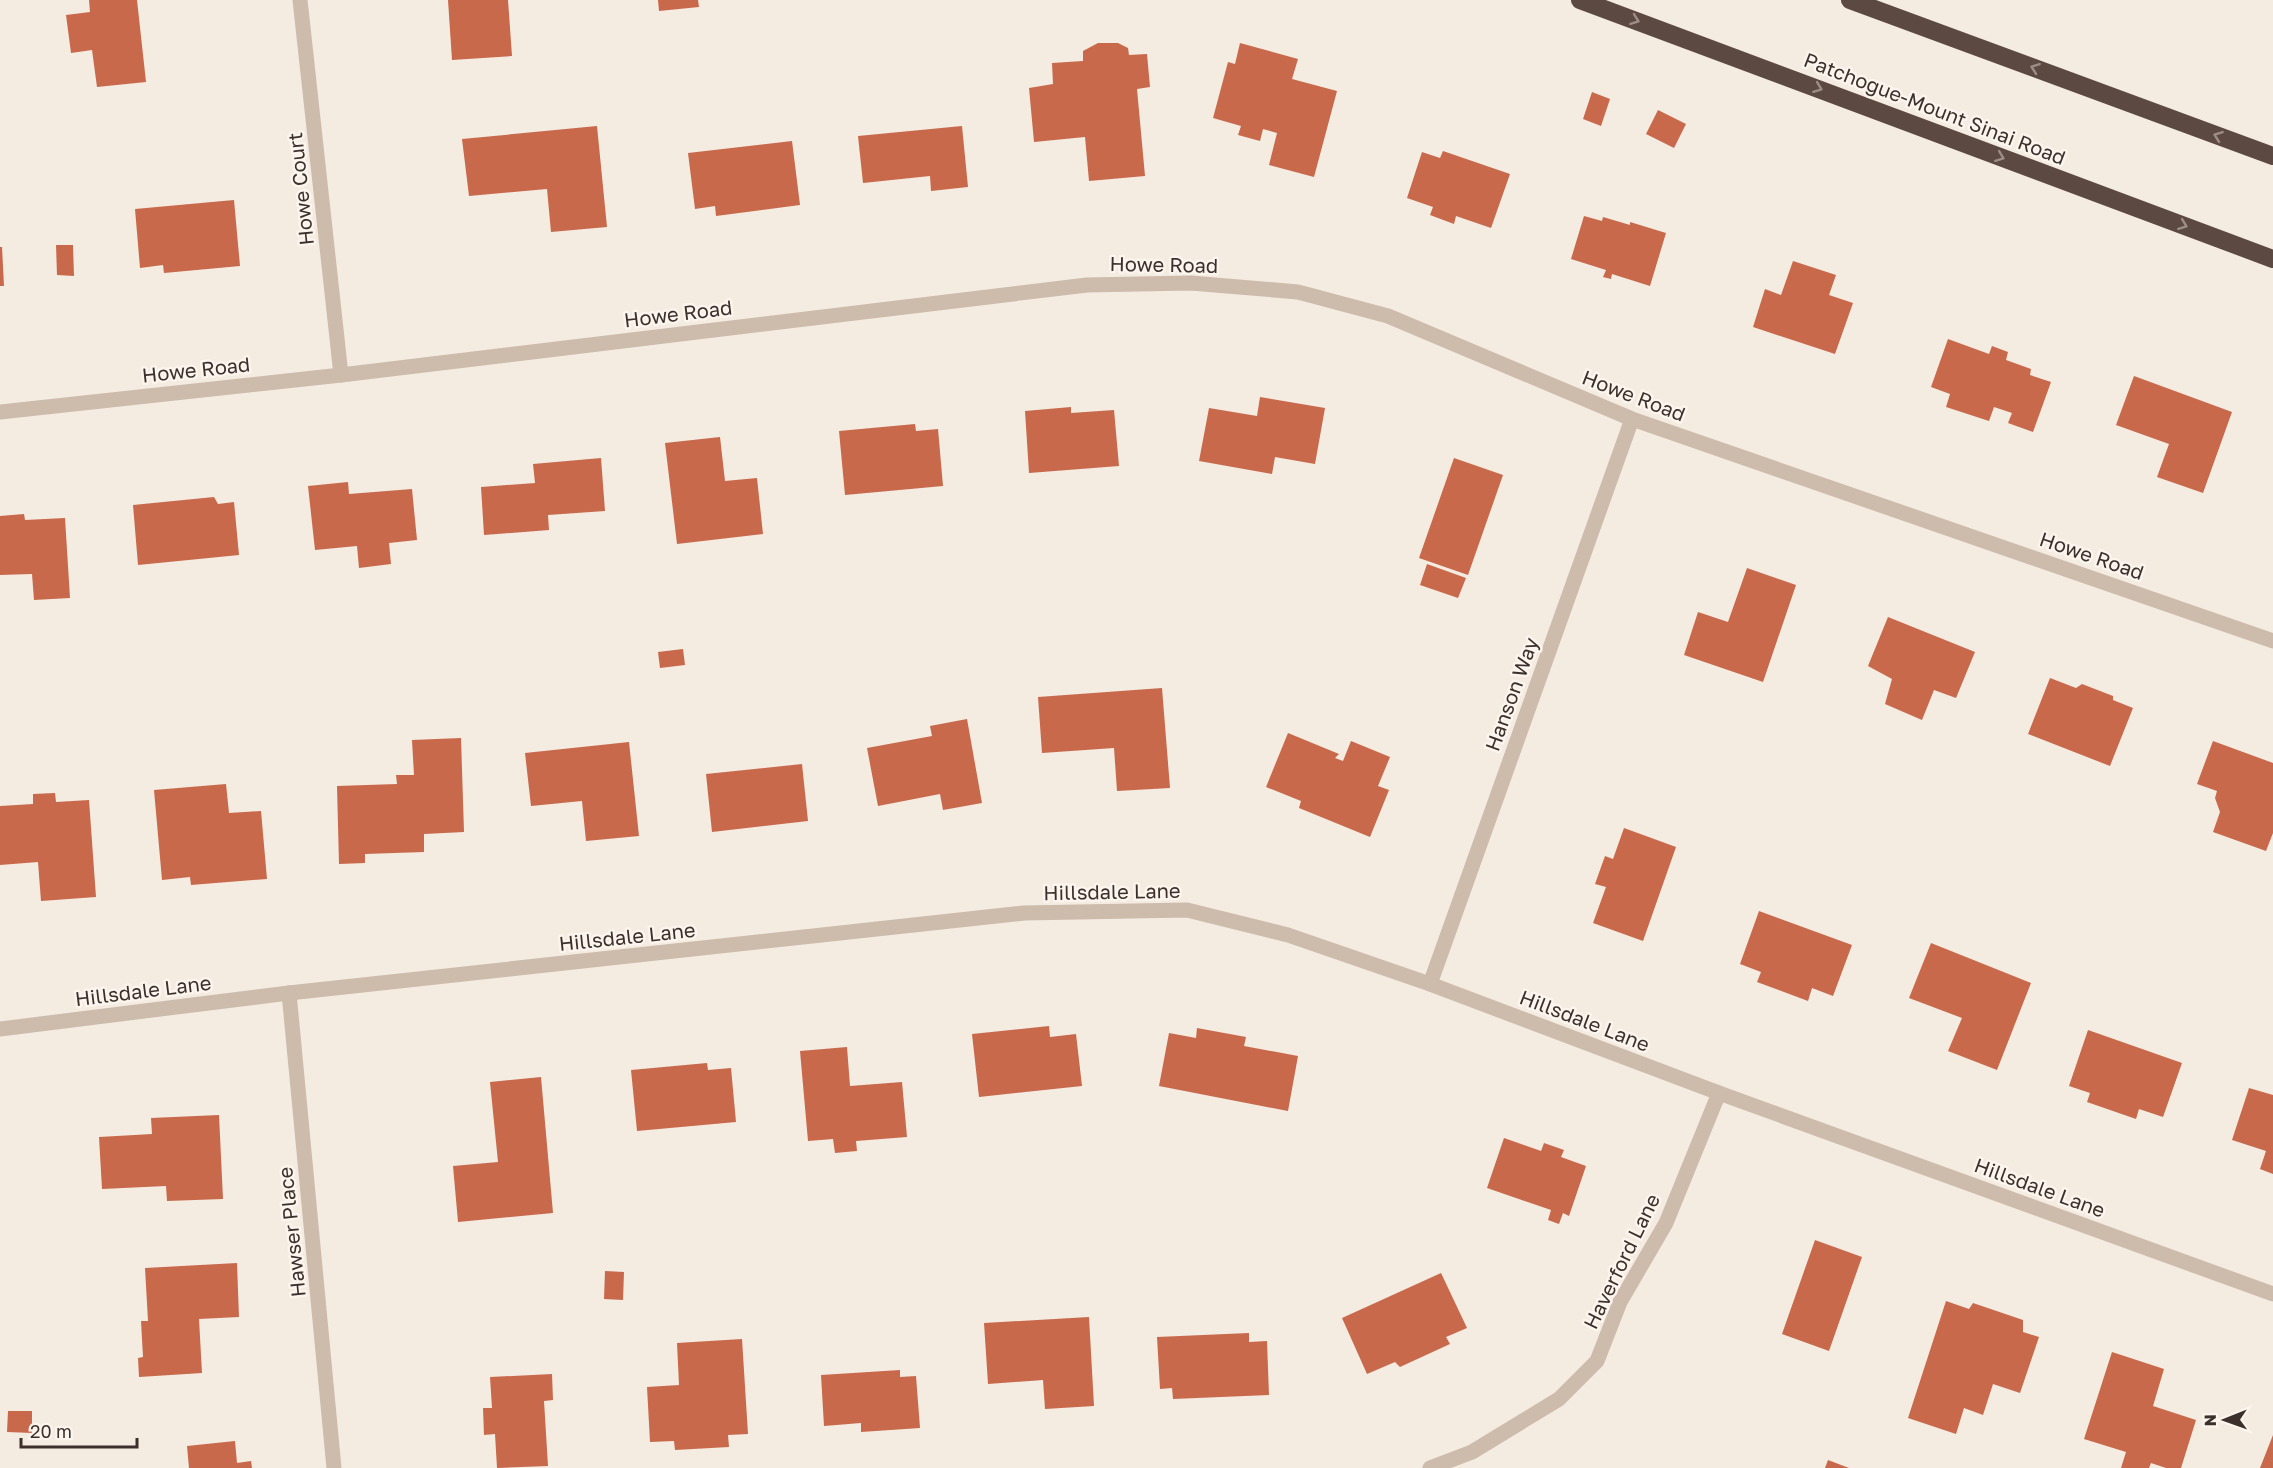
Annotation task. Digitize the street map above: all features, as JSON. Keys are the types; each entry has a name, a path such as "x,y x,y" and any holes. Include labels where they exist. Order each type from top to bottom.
{"highway":[{"name":"Patchogue-Mount Sinai Road","path":"1580,0 2273,259"},
{"path":"1850,0 2273,156"}],"street":[{"name":"Howe Court","path":"300,0 341,375"},
{"name":"Howe Road","path":"0,412 341,375 1087,285 1191,283 1298,292 1388,316 1632,419 2273,640"},
{"name":"Hanson Way","path":"1430,984 1632,419"},
{"name":"Hillsdale Lane","path":"0,1029 289,993 1024,914 1187,910 1288,934 1430,984 1719,1093 2273,1294"},
{"name":"Hawser Place","path":"289,993 334,1468"},
{"name":"Haverford Lane","path":"1430,1468 1472,1452 1559,1399 1597,1361 1620,1302 1666,1223 1719,1093"}],"building":[{"path":"89,0 137,0 146,82 97,87 92,50 71,53 66,15 90,12"},
{"path":"448,0 508,0 512,56 452,60"},
{"path":"658,0 698,0 699,7 659,11"},
{"path":"1098,43 1118,43 1128,48 1129,55 1147,54 1150,87 1137,89 1145,176 1089,181 1085,137 1034,142 1029,88 1053,84 1052,63 1083,61 1083,51"},
{"path":"1240,43 1298,59 1292,79 1337,91 1314,177 1269,165 1277,133 1263,129 1260,141 1238,135 1241,126 1213,118 1228,62 1235,64"},
{"path":"1592,92 1610,99 1601,126 1583,119"},
{"path":"1658,110 1686,124 1674,148 1646,134"},
{"path":"597,126 607,227 551,232 547,189 469,196 462,139"},
{"path":"962,126 968,187 931,191 930,176 863,183 858,136"},
{"path":"792,141 800,205 716,216 715,206 695,209 688,153"},
{"path":"1443,151 1510,174 1491,228 1456,216 1454,224 1430,215 1433,207 1407,198 1422,152 1440,158"},
{"path":"234,200 240,266 164,273 163,265 140,268 135,209"},
{"path":"1584,216 1602,221 1603,217 1630,225 1630,222 1666,233 1650,286 1612,274 1611,279 1603,277 1606,270 1571,259"},
{"path":"56,245 73,245 74,276 57,275"},
{"path":"0,247 2,247 4,286 0,286"},
{"path":"1793,261 1836,275 1829,295 1853,303 1835,354 1753,327 1765,289 1781,295"},
{"path":"1948,339 1989,354 1992,346 2008,352 2006,360 2031,369 2030,375 2051,382 2033,432 2008,423 2012,413 1994,407 1989,421 1946,407 1950,394 1931,387"},
{"path":"2134,376 2232,412 2203,493 2157,477 2169,444 2116,425"},
{"path":"1260,397 1325,408 1315,464 1275,457 1272,474 1199,461 1209,408 1257,416"},
{"path":"1071,407 1071,413 1114,410 1119,466 1029,473 1025,411"},
{"path":"915,424 916,431 938,429 943,486 845,495 839,431"},
{"path":"720,437 725,481 757,478 763,534 677,544 665,443"},
{"path":"601,458 605,511 548,515 549,530 484,535 481,487 535,483 533,464"},
{"path":"1454,458 1503,475 1468,575 1419,558"},
{"path":"348,482 349,494 412,489 417,540 389,543 391,564 359,568 357,546 315,550 308,486"},
{"path":"214,497 218,504 234,502 239,555 138,565 133,505"},
{"path":"24,514 25,520 65,518 70,598 34,600 32,574 0,575 0,516"},
{"path":"1427,564 1466,578 1458,598 1420,585"},
{"path":"1747,568 1796,585 1763,682 1684,655 1698,612 1728,622"},
{"path":"1888,617 1975,652 1956,698 1934,690 1922,720 1885,704 1892,679 1868,666"},
{"path":"683,649 685,665 660,668 658,652"},
{"path":"2050,678 2076,688 2082,684 2113,696 2113,700 2133,708 2110,766 2028,734"},
{"path":"1162,688 1170,788 1117,791 1114,748 1042,753 1038,697"},
{"path":"967,719 982,803 943,810 940,794 878,806 867,748 932,736 930,726"},
{"path":"1288,733 1339,754 1335,758 1343,761 1351,741 1390,757 1378,786 1389,790 1370,837 1299,808 1301,801 1266,787"},
{"path":"461,738 464,832 424,834 424,852 365,854 365,863 339,864 337,786 397,784 396,775 414,775 412,740"},
{"path":"2213,741 2273,763 2273,833 2266,851 2213,832 2220,812 2215,798 2217,791 2197,784"},
{"path":"629,742 639,836 586,841 582,801 531,806 525,753"},
{"path":"802,764 808,821 712,832 706,774"},
{"path":"226,784 229,813 261,811 267,879 191,885 190,877 162,880 154,790"},
{"path":"55,793 56,802 89,800 96,897 41,901 38,862 0,865 0,806 33,804 33,794"},
{"path":"1624,828 1676,847 1643,941 1593,923 1606,887 1595,884 1605,856 1613,859"},
{"path":"1759,911 1852,945 1833,996 1812,988 1808,1001 1757,982 1761,972 1740,964"},
{"path":"1931,943 2031,983 1997,1070 1948,1051 1962,1018 1909,998"},
{"path":"1049,1026 1050,1037 1076,1034 1082,1086 979,1097 972,1034"},
{"path":"1197,1028 1246,1037 1244,1046 1298,1056 1288,1111 1159,1086 1169,1033 1196,1038"},
{"path":"2088,1030 2182,1063 2163,1117 2139,1109 2136,1119 2087,1102 2090,1093 2069,1086"},
{"path":"847,1047 850,1086 902,1082 907,1137 856,1141 857,1151 835,1153 833,1139 808,1141 800,1051"},
{"path":"707,1063 708,1070 731,1068 736,1122 637,1131 631,1070"},
{"path":"541,1077 553,1213 458,1222 453,1166 498,1162 490,1082"},
{"path":"2249,1088 2273,1095 2273,1174 2260,1169 2266,1151 2232,1140"},
{"path":"219,1115 223,1199 167,1201 166,1186 102,1189 99,1137 152,1134 151,1118"},
{"path":"1504,1138 1541,1151 1544,1143 1564,1150 1561,1157 1586,1166 1569,1216 1563,1213 1559,1224 1548,1220 1551,1210 1487,1188"},
{"path":"1815,1240 1862,1257 1829,1351 1782,1334"},
{"path":"237,1263 239,1317 199,1319 202,1373 139,1377 138,1358 143,1357 141,1321 148,1321 145,1268"},
{"path":"605,1271 624,1272 623,1300 604,1299"},
{"path":"1441,1273 1467,1328 1446,1337 1450,1344 1400,1367 1395,1362 1367,1374 1342,1318"},
{"path":"1946,1301 1969,1309 1973,1303 2023,1320 2023,1332 2039,1337 2020,1393 1993,1384 1983,1415 1964,1408 1956,1434 1908,1418"},
{"path":"1089,1317 1094,1406 1045,1409 1043,1380 988,1384 984,1323"},
{"path":"1249,1333 1249,1342 1267,1341 1269,1395 1173,1399 1172,1388 1160,1389 1157,1337"},
{"path":"742,1339 748,1434 728,1435 729,1447 675,1450 674,1441 650,1442 647,1387 679,1385 677,1343"},
{"path":"2112,1352 2164,1369 2153,1406 2196,1420 2181,1468 2166,1468 2151,1463 2149,1468 2121,1468 2126,1452 2084,1439"},
{"path":"900,1370 900,1377 916,1376 920,1428 861,1432 861,1423 824,1426 821,1375"},
{"path":"552,1374 553,1400 544,1401 548,1466 497,1468 495,1434 484,1435 483,1408 492,1408 490,1377"},
{"path":"8,1411 32,1411 32,1433 7,1432"},
{"path":"2273,1435 2273,1468 2260,1468"},
{"path":"235,1441 237,1463 251,1461 252,1468 189,1468 187,1446"},
{"path":"1828,1460 1849,1468 1825,1468"}]}
